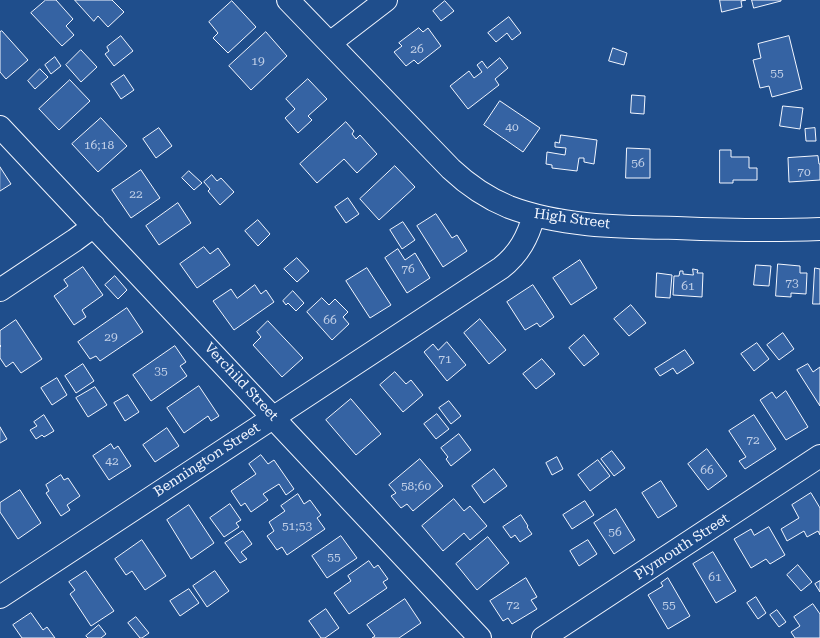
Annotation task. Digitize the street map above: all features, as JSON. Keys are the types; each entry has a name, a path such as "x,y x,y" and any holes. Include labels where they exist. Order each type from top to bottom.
{"street":[{"name":"High Street","path":"288,0 462,179 473,188 497,201 534,215 570,221 643,227 744,230 820,229"},
{"path":"330,43 386,0"},
{"name":"Verchild Street","path":"0,127 480,638"},
{"name":"Bennington Street","path":"0,596 508,262 515,256 523,244 529,232 534,215"},
{"path":"0,290 94,226"},
{"name":"Plymouth Street","path":"543,638 820,456"}],"building":[{"path":"46,0 56,0 73,19 66,26 74,35 62,46 31,13"},
{"path":"75,0 112,0 124,12 108,27 98,16 94,21"},
{"path":"720,0 746,0 741,1 742,7 722,12"},
{"path":"752,0 781,0 781,1 754,8"},
{"path":"232,1 256,27 228,53 213,38 218,33 209,22"},
{"path":"445,1 454,11 441,21 433,11"},
{"path":"509,17 521,33 512,40 507,33 496,42 488,33"},
{"path":"419,28 423,32 428,28 441,46 418,64 414,60 406,66 394,52 402,46 399,43"},
{"path":"2,31 28,60 6,79 0,72 0,32"},
{"path":"266,32 287,56 251,90 229,66"},
{"path":"121,36 133,51 114,66 105,54 109,51 107,47"},
{"path":"789,36 802,89 772,97 769,86 760,88 753,60 761,58 758,44"},
{"path":"613,48 627,53 624,65 609,61"},
{"path":"81,50 97,67 81,82 66,65"},
{"path":"55,57 61,66 51,74 45,65"},
{"path":"500,58 508,68 495,79 499,85 468,109 450,86 469,71 474,78 482,72 477,65 482,61 487,68"},
{"path":"40,69 48,77 35,89 28,81"},
{"path":"124,75 134,90 121,99 111,84"},
{"path":"308,79 327,99 308,116 312,120 298,133 285,118 295,109 286,99"},
{"path":"70,80 90,101 59,130 39,109"},
{"path":"632,95 645,96 644,114 631,113"},
{"path":"500,101 540,128 523,152 484,125"},
{"path":"783,106 803,108 800,129 780,126"},
{"path":"101,118 127,146 98,172 72,144"},
{"path":"346,122 354,131 352,134 356,139 360,135 377,154 357,173 344,159 317,183 300,164"},
{"path":"159,128 172,146 156,158 143,139"},
{"path":"815,128 816,141 806,141 805,129"},
{"path":"561,135 597,140 594,164 584,162 584,158 579,158 577,171 552,168 552,165 546,164 547,152 565,155 566,148 555,147 555,142 559,143"},
{"path":"627,148 650,149 650,178 626,178"},
{"path":"720,150 731,150 731,157 749,157 749,168 757,168 757,180 733,180 733,183 720,183"},
{"path":"818,156 820,164 820,180 789,182 788,158"},
{"path":"395,166 415,187 379,220 360,199"},
{"path":"0,167 11,184 0,191"},
{"path":"141,170 160,198 131,218 112,190"},
{"path":"189,171 202,183 194,190 182,178"},
{"path":"212,175 217,181 221,178 234,192 220,205 208,191 210,189 204,182"},
{"path":"348,198 359,214 346,223 335,207"},
{"path":"178,203 191,223 159,245 146,226"},
{"path":"436,214 452,238 457,235 467,251 443,267 417,226"},
{"path":"258,220 270,234 258,246 245,231"},
{"path":"403,222 415,240 402,249 390,230"},
{"path":"204,247 210,254 218,248 230,265 197,288 180,264"},
{"path":"398,249 405,260 415,253 430,278 407,293 385,258"},
{"path":"297,258 309,271 297,282 284,269"},
{"path":"580,260 597,288 571,305 553,278"},
{"path":"778,264 800,266 800,273 807,273 806,294 791,293 791,297 776,296"},
{"path":"756,265 771,266 769,286 754,285"},
{"path":"83,267 103,295 82,310 86,317 74,325 54,296 68,286 64,280"},
{"path":"367,268 391,305 370,318 346,281"},
{"path":"815,268 820,269 820,304 813,304"},
{"path":"693,269 698,270 697,273 703,273 702,297 673,295 674,276 679,276 680,271 683,271 683,274 693,275"},
{"path":"657,273 672,275 670,298 656,297"},
{"path":"115,276 127,290 118,299 105,285"},
{"path":"255,285 261,294 266,290 274,302 234,330 213,301 231,289 237,298"},
{"path":"533,285 554,317 540,327 537,323 525,330 507,302"},
{"path":"293,291 304,303 296,311 288,303 286,305 283,301"},
{"path":"322,298 329,305 335,299 348,312 343,317 349,324 332,340 307,312"},
{"path":"631,305 646,323 629,336 614,319"},
{"path":"127,308 143,332 100,361 96,356 90,359 78,342"},
{"path":"480,319 506,350 489,364 464,333"},
{"path":"16,320 42,359 21,373 13,362 6,367 0,358 0,331"},
{"path":"268,321 303,358 282,377 253,345 261,337 257,332"},
{"path":"783,333 794,349 779,360 767,345"},
{"path":"584,335 599,354 584,366 569,348"},
{"path":"447,342 466,365 447,381 424,352 433,344 438,350"},
{"path":"757,343 769,359 754,371 741,354"},
{"path":"175,346 186,362 180,366 187,376 151,401 133,375"},
{"path":"685,350 694,363 677,374 673,368 660,376 655,369"},
{"path":"542,359 555,374 536,389 523,374"},
{"path":"83,364 94,381 76,393 65,376"},
{"path":"808,364 813,372 820,367 820,406 797,370"},
{"path":"395,372 406,384 411,380 423,395 403,412 380,385"},
{"path":"57,378 67,395 52,405 41,388"},
{"path":"199,386 219,416 211,421 208,416 184,433 167,408"},
{"path":"95,387 107,405 88,417 76,398"},
{"path":"786,391 808,427 786,440 760,400 772,392 776,398"},
{"path":"128,395 139,412 125,421 114,403"},
{"path":"351,399 381,434 356,455 326,420"},
{"path":"449,401 461,416 451,424 439,408"},
{"path":"437,414 449,429 436,439 424,424"},
{"path":"44,415 54,431 44,437 42,435 36,439 30,430 37,426 34,422"},
{"path":"754,415 776,449 745,469 739,461 746,457 729,431"},
{"path":"0,427 7,439 0,443"},
{"path":"167,428 179,446 155,462 143,445"},
{"path":"459,434 471,450 451,466 446,459 448,457 441,448"},
{"path":"111,444 114,449 118,446 131,466 109,480 93,456"},
{"path":"707,449 727,476 708,490 688,464"},
{"path":"612,451 625,468 614,476 601,459"},
{"path":"261,455 268,464 274,460 294,489 286,495 279,484 263,494 268,500 251,512 245,503 241,506 231,491 256,474 249,464"},
{"path":"557,457 563,469 552,475 546,463"},
{"path":"420,459 443,486 413,511 407,504 401,508 391,496 396,493 389,485"},
{"path":"598,460 610,476 590,491 578,475"},
{"path":"494,469 507,486 484,503 472,486"},
{"path":"61,475 64,480 68,478 80,496 67,505 70,510 61,516 46,493 49,491 46,485"},
{"path":"661,481 677,506 658,518 642,493"},
{"path":"20,490 41,523 18,539 0,512 0,503"},
{"path":"811,493 820,508 820,535 818,531 807,537 804,531 787,541 781,529 799,518 792,505"},
{"path":"298,494 304,504 310,500 321,515 317,518 325,529 287,555 282,547 277,550 267,536 274,531 269,522 285,511 281,506"},
{"path":"454,499 464,511 470,506 487,526 470,540 464,533 443,551 422,526"},
{"path":"585,501 594,515 572,529 563,515"},
{"path":"230,504 241,520 236,523 239,527 224,537 210,518"},
{"path":"189,505 214,543 191,559 167,520"},
{"path":"616,509 635,540 614,554 594,523"},
{"path":"521,515 532,534 520,542 515,535 511,538 503,527"},
{"path":"769,527 785,555 770,564 766,559 751,568 734,539 751,529 754,535"},
{"path":"243,531 252,544 241,552 247,559 240,563 225,543"},
{"path":"341,536 357,558 327,578 312,556"},
{"path":"488,537 509,563 477,590 456,564"},
{"path":"142,540 166,576 145,590 132,571 126,575 115,559"},
{"path":"588,540 597,554 579,566 570,551"},
{"path":"713,552 736,591 716,603 693,564"},
{"path":"369,561 374,568 378,565 388,579 383,582 387,588 349,614 334,593 351,581 348,576"},
{"path":"798,565 812,582 801,591 787,575"},
{"path":"86,571 114,611 91,626 70,594 75,590 69,582"},
{"path":"215,571 229,591 207,607 193,586"},
{"path":"526,578 537,597 531,600 537,609 512,624 508,618 503,621 490,601"},
{"path":"668,578 690,616 668,629 648,595 663,586 661,583"},
{"path":"820,581 820,592 815,584"},
{"path":"189,589 199,603 180,616 170,601"},
{"path":"756,597 766,613 758,619 747,603"},
{"path":"405,599 421,623 399,638 372,638 375,636 367,625"},
{"path":"813,604 820,614 820,638 795,638 791,632 800,626 794,617"},
{"path":"326,609 339,628 325,638 321,638 309,621"},
{"path":"777,610 786,622 779,627 770,615"},
{"path":"31,613 43,630 47,627 55,638 22,638 13,625"},
{"path":"136,617 149,633 142,638 140,638 128,623"},
{"path":"99,625 106,634 101,638 88,638 86,636"}]}
